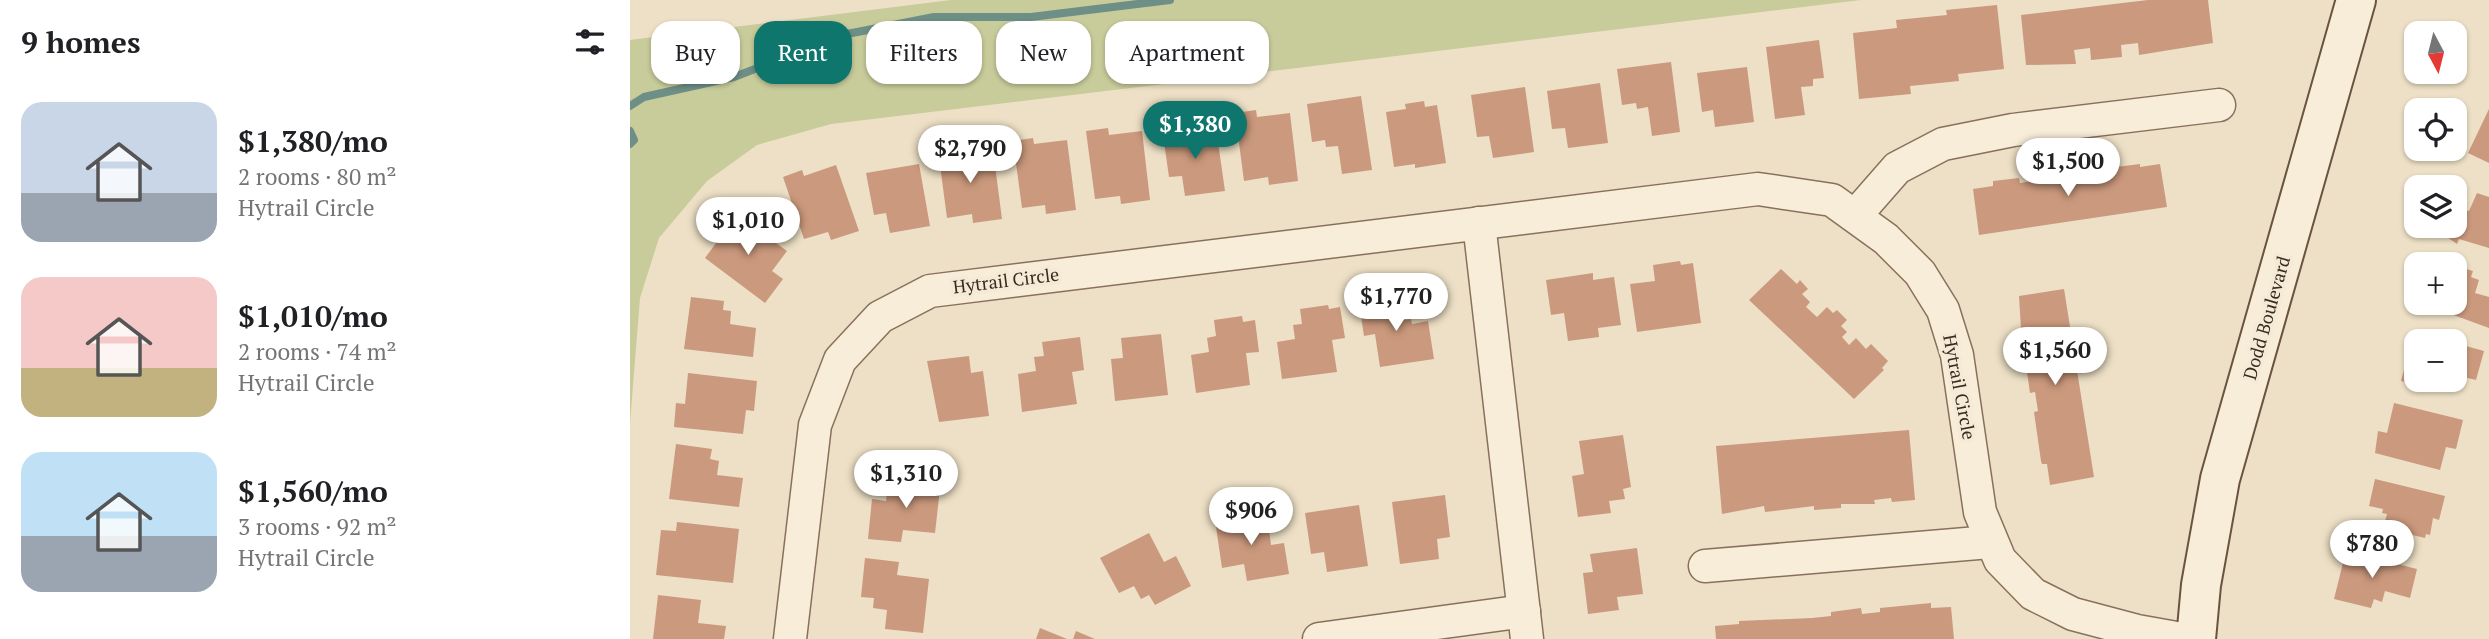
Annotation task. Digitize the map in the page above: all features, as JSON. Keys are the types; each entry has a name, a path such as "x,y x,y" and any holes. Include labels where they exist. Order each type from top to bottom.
{"main road":[{"name":"Dodd Boulevard","path":"2196,639 2201,585 2220,479 2356,0"}],"street":[{"path":"1855,216 1897,168 1943,144 2013,130 2219,105"},
{"name":"Hytrail Circle","path":"790,639 815,425 841,360 880,317 930,291 1758,189 1832,200 1886,239 1920,273 1943,310 1957,355 1980,512 1990,542 2000,560 2033,594 2073,614 2137,631 2182,639"},
{"path":"1319,639 1526,625 1479,223"},
{"path":"1705,566 1990,542"}],"green space":[{"path":"951,0 1861,0 1269,71 1269,21 1105,21 1105,84 1163,84 831,124 757,145 707,181 659,238 640,298 630,423 630,40 651,37 651,84 740,84 740,26 754,25 754,84 852,84 852,21 782,21"}],"building":[{"path":"2148,0 2208,0 2213,43 2139,55 2138,43 2121,45 2122,57 2091,60 2090,48 2074,50 2076,64 2026,65 2021,15"},
{"path":"1997,5 2004,69 1958,74 1959,81 1910,86 1911,94 1859,99 1853,33 1897,28 1896,20 1947,15 1946,10"},
{"path":"1819,40 1824,78 1813,79 1813,86 1801,87 1805,115 1775,119 1766,47"},
{"path":"1671,62 1680,132 1652,136 1648,107 1637,109 1636,103 1622,105 1617,69"},
{"path":"1747,67 1754,122 1715,127 1713,110 1702,112 1697,73"},
{"path":"1600,83 1608,143 1568,148 1565,128 1552,129 1547,91"},
{"path":"1525,87 1534,152 1493,158 1489,136 1477,137 1471,95"},
{"path":"1361,96 1372,170 1342,174 1338,146 1326,147 1325,140 1312,142 1307,104"},
{"path":"1424,101 1425,107 1437,105 1446,163 1415,168 1415,164 1394,167 1386,112 1406,109 1405,104"},
{"path":"2489,109 2489,163 2468,153"},
{"path":"1256,110 1257,117 1290,113 1298,181 1269,185 1268,177 1244,181 1235,113"},
{"path":"1108,128 1109,135 1142,131 1150,200 1121,204 1120,196 1095,199 1086,131"},
{"path":"1216,128 1225,191 1185,196 1182,176 1169,177 1163,135"},
{"path":"1033,138 1034,144 1067,140 1076,210 1046,214 1045,205 1022,208 1013,141"},
{"path":"959,147 960,154 993,150 1002,219 973,223 972,214 947,218 938,150"},
{"path":"919,164 930,226 890,233 886,213 874,215 866,173"},
{"path":"2140,164 2140,167 2160,164 2167,207 1979,235 1973,189 1993,186 1993,181 2019,178 2020,183 2038,180 2037,177 2043,176"},
{"path":"836,165 859,231 831,240 828,232 804,239 783,177 802,170 804,176"},
{"path":"2477,193 2489,197 2489,248 2459,239 2457,244 2448,238 2467,238 2469,211"},
{"path":"732,211 787,251 772,271 783,279 765,303 705,258 725,231 720,228"},
{"path":"1680,261 1681,265 1693,263 1701,323 1637,332 1630,284 1655,281 1653,265"},
{"path":"1781,269 1797,284 1800,280 1808,289 1802,294 1810,302 1806,307 1817,317 1827,307 1833,313 1837,310 1847,320 1841,326 1847,332 1842,337 1849,345 1856,338 1866,349 1871,344 1888,361 1882,368 1884,370 1854,399 1749,300"},
{"path":"2467,269 2473,271 2471,277 2479,280 2475,293 2489,297 2489,328 2453,315 2467,315"},
{"path":"1593,273 1593,280 1614,277 1621,325 1598,328 1599,337 1568,341 1564,313 1551,315 1546,280"},
{"path":"2064,289 2094,477 2050,485 2047,464 2042,464 2041,461 2034,412 2038,411 2035,392 2030,393 2026,346 2022,346 2019,296"},
{"path":"691,297 724,301 723,310 731,311 730,324 756,328 753,357 684,349"},
{"path":"1400,297 1403,320 1411,319 1412,324 1428,321 1434,359 1380,367 1375,334 1364,336 1359,303"},
{"path":"1328,305 1329,309 1340,307 1345,338 1332,340 1337,372 1282,379 1277,342 1295,339 1293,325 1302,324 1300,309"},
{"path":"1242,316 1243,322 1255,320 1259,352 1246,353 1250,385 1196,393 1191,355 1209,352 1207,338 1216,336 1214,320"},
{"path":"1161,334 1168,395 1115,401 1111,359 1123,358 1121,338"},
{"path":"1080,337 1084,370 1072,372 1077,404 1022,412 1018,374 1036,371 1034,357 1044,356 1042,342"},
{"path":"2467,346 2484,351 2476,380 2467,378"},
{"path":"969,356 971,373 983,371 989,416 939,422 927,361"},
{"path":"688,373 757,381 754,411 746,410 743,434 674,427 676,403 685,404"},
{"path":"2394,403 2463,420 2456,449 2446,447 2440,470 2375,453 2378,431 2387,433"},
{"path":"1909,430 1915,500 1892,502 1891,498 1874,500 1875,504 1841,504 1841,508 1814,510 1814,506 1765,512 1764,506 1722,514 1716,446"},
{"path":"1623,435 1631,487 1623,489 1625,499 1609,501 1611,513 1578,517 1572,476 1584,474 1579,441"},
{"path":"676,444 712,449 710,459 719,461 717,475 743,478 739,507 669,499"},
{"path":"904,476 941,480 935,533 903,530 901,542 868,539 872,499 886,501 887,492 902,494"},
{"path":"2375,479 2445,496 2439,520 2433,518 2430,535 2426,534 2425,538 2383,528 2387,514 2382,513 2383,509 2369,506"},
{"path":"1445,495 1450,537 1437,539 1439,559 1400,564 1392,502"},
{"path":"1359,505 1368,566 1327,572 1324,552 1311,554 1305,513"},
{"path":"1267,513 1271,545 1284,543 1289,574 1247,581 1244,564 1222,568 1215,520"},
{"path":"677,522 739,529 733,583 656,575 661,530 676,531"},
{"path":"1149,533 1164,562 1176,556 1191,586 1155,605 1149,595 1141,599 1134,586 1119,593 1100,558"},
{"path":"1637,548 1643,594 1617,597 1619,610 1588,614 1583,573 1593,572 1590,554"},
{"path":"2346,551 2417,569 2410,598 2385,591 2382,602 2374,599 2371,608 2334,599"},
{"path":"865,558 899,562 897,575 929,579 923,633 885,629 887,610 873,608 874,598 861,597"},
{"path":"658,595 701,600 698,623 726,626 724,639 653,639"},
{"path":"1931,603 1931,608 1951,607 1954,639 1716,639 1715,626 1739,624 1739,621 1831,616 1831,612 1861,608 1862,614 1880,612 1880,608"},
{"path":"1040,628 1067,639 1036,639"},
{"path":"1076,631 1095,639 1073,639"}],"waterway":[{"path":"630,106 644,97 734,77 847,34 934,17 1031,17 1170,0"},
{"path":"630,131 634,140 630,144"}]}
